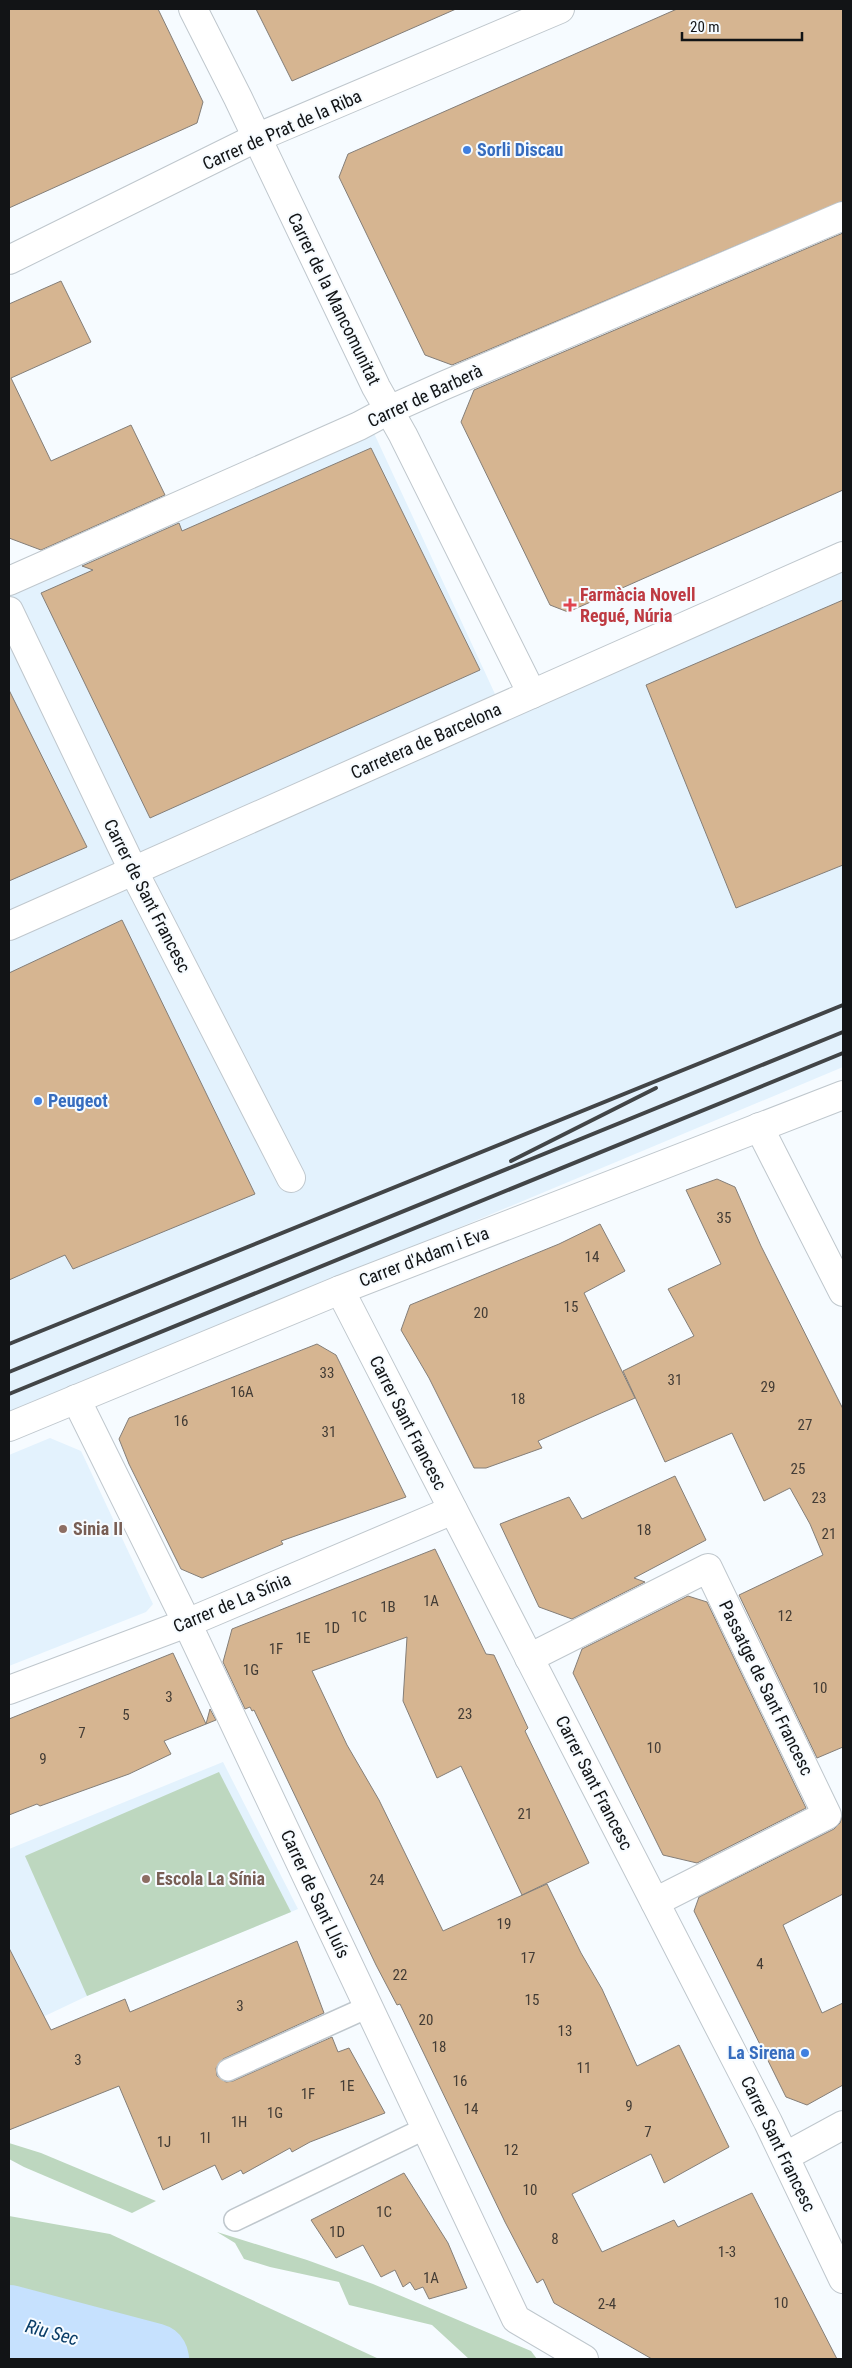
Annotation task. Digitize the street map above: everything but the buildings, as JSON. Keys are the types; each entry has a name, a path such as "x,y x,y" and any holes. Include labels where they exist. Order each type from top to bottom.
{"street":[{"name":"Carrer de la Mancomunitat","path":"193,9 376,388 389,410 532,694"},
{"name":"Carrer de Prat de la Riba","path":"9,260 256,138 560,9"},
{"name":"Carrer de Barberà","path":"9,581 359,426 389,410 843,216"},
{"name":"Carretera de Barcelona","path":"9,926 843,556"},
{"name":"Carrer de Sant Francesc","path":"9,611 133,870 291,1178"},
{"name":"Carrer d'Adam i Eva","path":"9,1427 340,1290 843,1095"},
{"path":"759,1127 843,1292"},
{"name":"Carrer Sant Francesc","path":"340,1290 786,2156 843,2279"},
{"name":"Carrer de Sant Lluís","path":"76,1399 187,1623 516,2319 584,2359"},
{"name":"Carrer de La Sínia","path":"9,1690 187,1623 453,1510"},
{"name":"Passatge de Sant Francesc","path":"529,1658 708,1568 827,1815 655,1902"},
{"path":"786,2156 843,2124"}],"lane":[{"path":"228,2070 368,2007"},
{"path":"235,2220 426,2128"}],"shaded area":[{"path":"366,416 502,709 843,554 843,1067 9,1416 9,591"},
{"name":"Sinia II","path":"50,1438 81,1451 153,1604 146,1612 9,1666 9,1455"},
{"name":"Escola La Sínia","path":"223,1762 298,1909 87,1996 9,2033 9,1849"}],"green space":[{"name":"Escola La Sínia","path":"219,1772 291,1912 87,1996 25,1856"},
{"path":"9,2143 41,2153 156,2201 132,2213 9,2159"},
{"path":"9,2216 110,2234 379,2359 9,2359"},
{"path":"217,2232 307,2260 373,2284 531,2351 537,2359 469,2359 432,2325 349,2305 339,2282 270,2267 244,2259 235,2243"}],"waterway":[{"name":"Riu Sec","path":"9,2321 153,2359"}],"railway":[{"path":"9,1344 843,1005"},
{"path":"9,1372 843,1032"},
{"path":"9,1394 843,1053"},
{"path":"511,1161 656,1088"}],"place":[{"name":"Sorli Discau","path":"467,150"},
{"name":"Farmàcia Novell Regué, Núria","path":"570,605"},
{"name":"Peugeot","path":"38,1101"},
{"name":"Sinia II","path":"63,1529"},
{"name":"Escola La Sínia","path":"146,1879"},
{"name":"La Sirena","path":"805,2053"}]}
